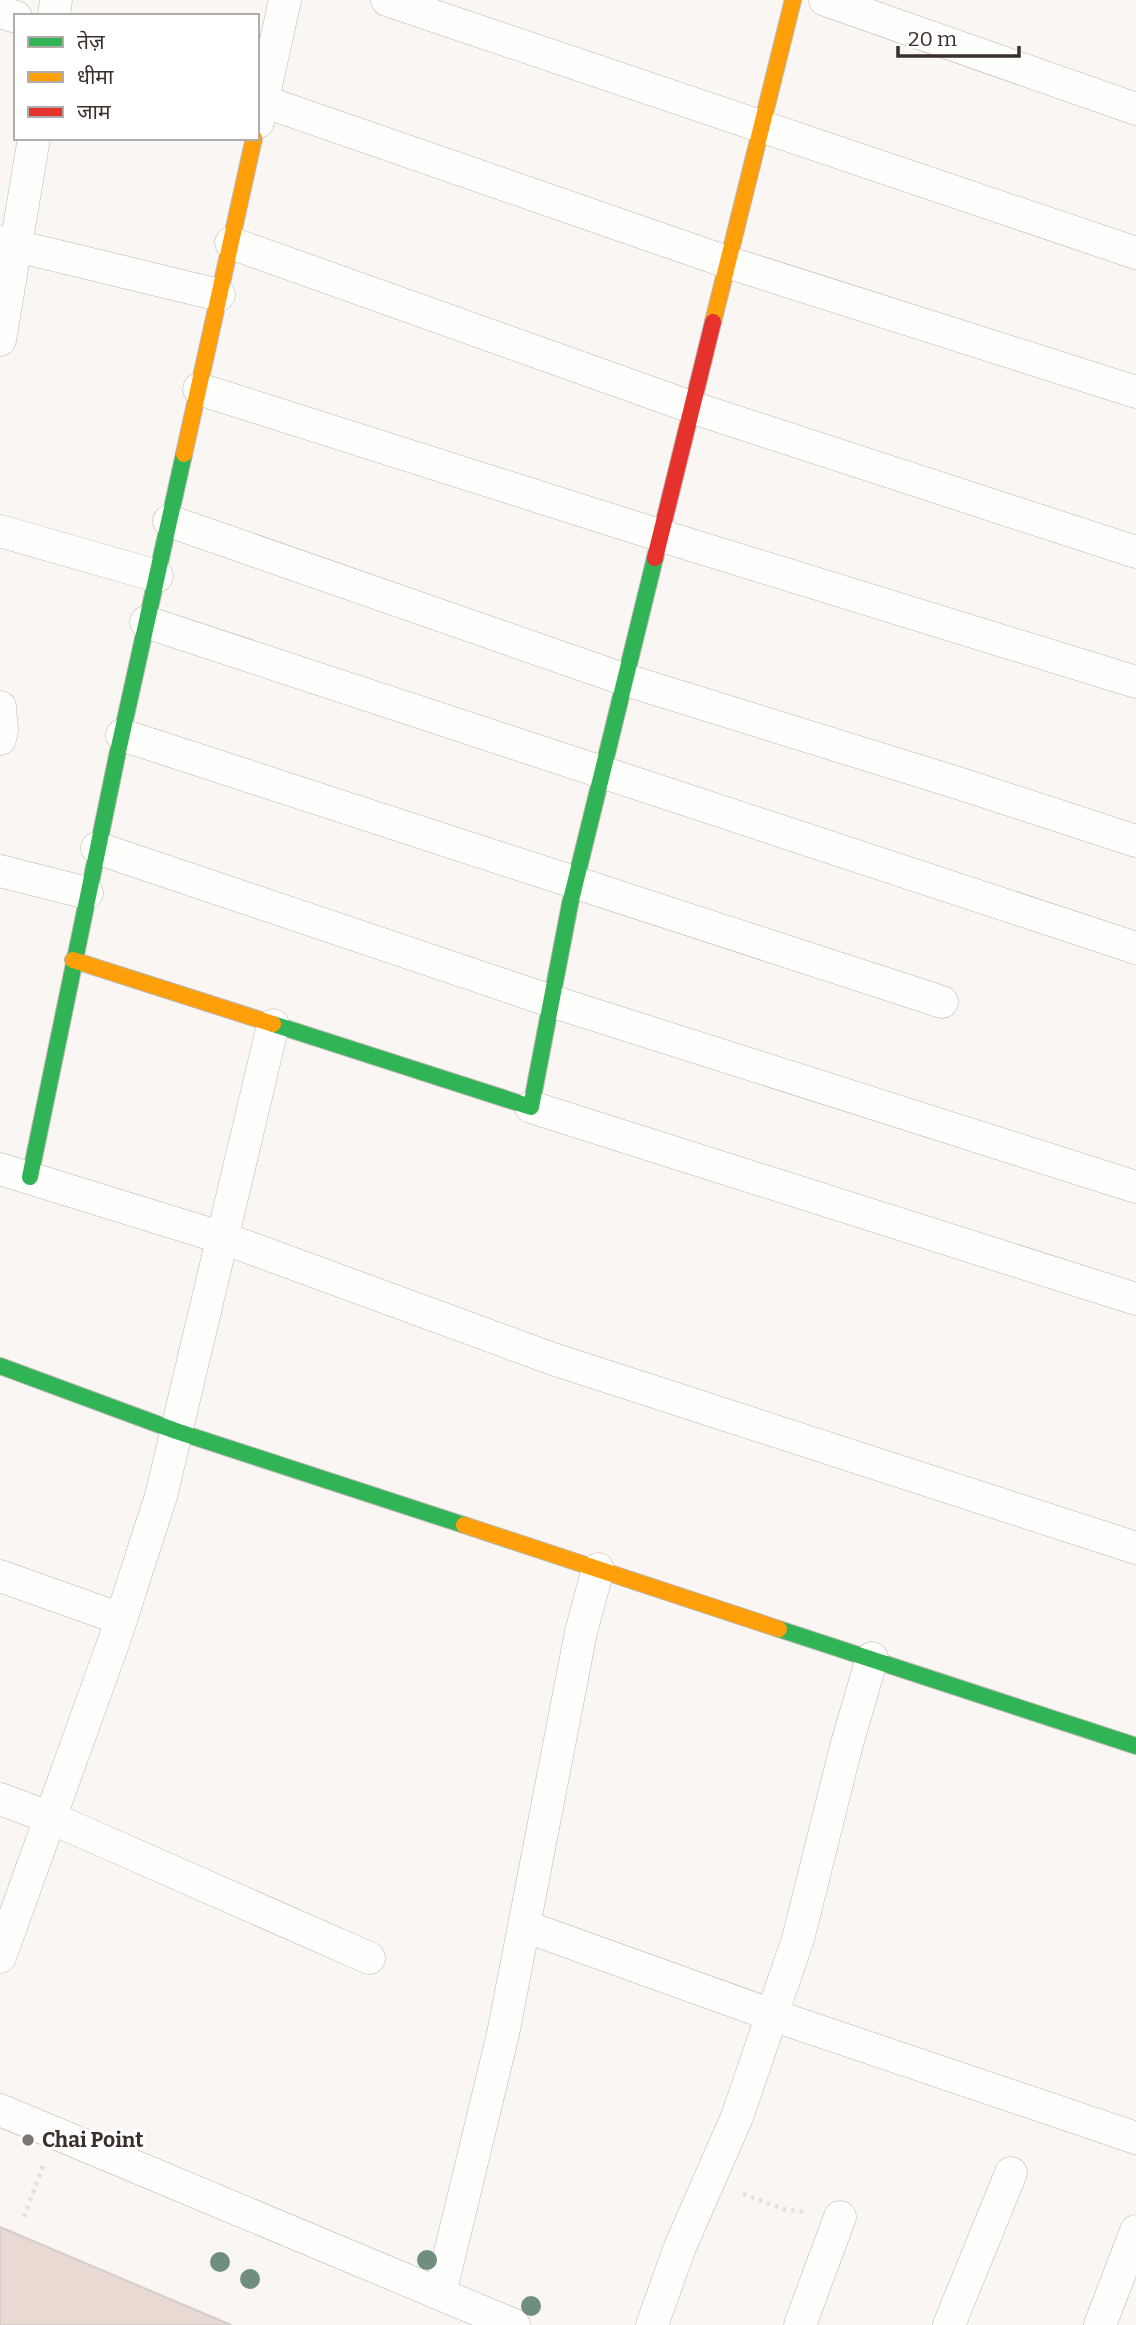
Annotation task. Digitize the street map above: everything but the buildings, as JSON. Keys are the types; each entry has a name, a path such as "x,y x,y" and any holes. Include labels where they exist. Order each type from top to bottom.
{"street":[{"path":"285,0 259,108 730,263 1136,392"},
{"path":"387,0 1136,253"},
{"path":"531,1107 576,881 793,0"},
{"path":"825,0 1136,109"},
{"path":"0,340 8,244 34,140"},
{"path":"30,1177 121,735 254,140"},
{"path":"231,243 694,408 1136,552"},
{"path":"8,244 219,295"},
{"path":"199,389 662,536 1136,682"},
{"path":"169,521 626,681 1136,841"},
{"path":"0,531 157,576"},
{"path":"146,622 1136,948"},
{"path":"0,708 0,739"},
{"path":"121,735 943,1002"},
{"path":"97,848 551,1001 1136,1187"},
{"path":"0,870 87,893"},
{"path":"73,960 1136,1299"},
{"path":"0,1957 121,1619 161,1496 273,1025"},
{"path":"0,1169 223,1238 553,1359 1136,1548"},
{"path":"0,1366 176,1431 1136,1746"},
{"path":"439,2294 503,2034 581,1632 598,1569"},
{"path":"0,1576 121,1619"},
{"path":"652,2325 680,2247 737,2117 798,1939 846,1747 872,1658"},
{"path":"0,1799 51,1818 369,1958"},
{"path":"524,1926 772,2015 1136,2138"},
{"path":"0,2110 439,2294 470,2316 514,2325"},
{"path":"949,2325 1011,2173"},
{"path":"800,2325 840,2217"},
{"path":"1100,2325 1136,2231"}],"path":[{"path":"24,2217 55,2133"},
{"path":"709,2181 783,2209 840,2217"}],"traffic: fast":[{"path":"30,1177 117,756 184,454"},
{"path":"273,1024 531,1107 570,904 655,558"},
{"path":"0,1366 176,1431 464,1525"},
{"path":"779,1629 1136,1746"}],"traffic: slow":[{"path":"713,322 793,0"},
{"path":"184,454 254,140"},
{"path":"73,960 273,1024"},
{"path":"464,1525 779,1629"}],"traffic: jam":[{"path":"655,558 713,322"}],"place":[{"name":"Chai Point","path":"28,2140"}]}
